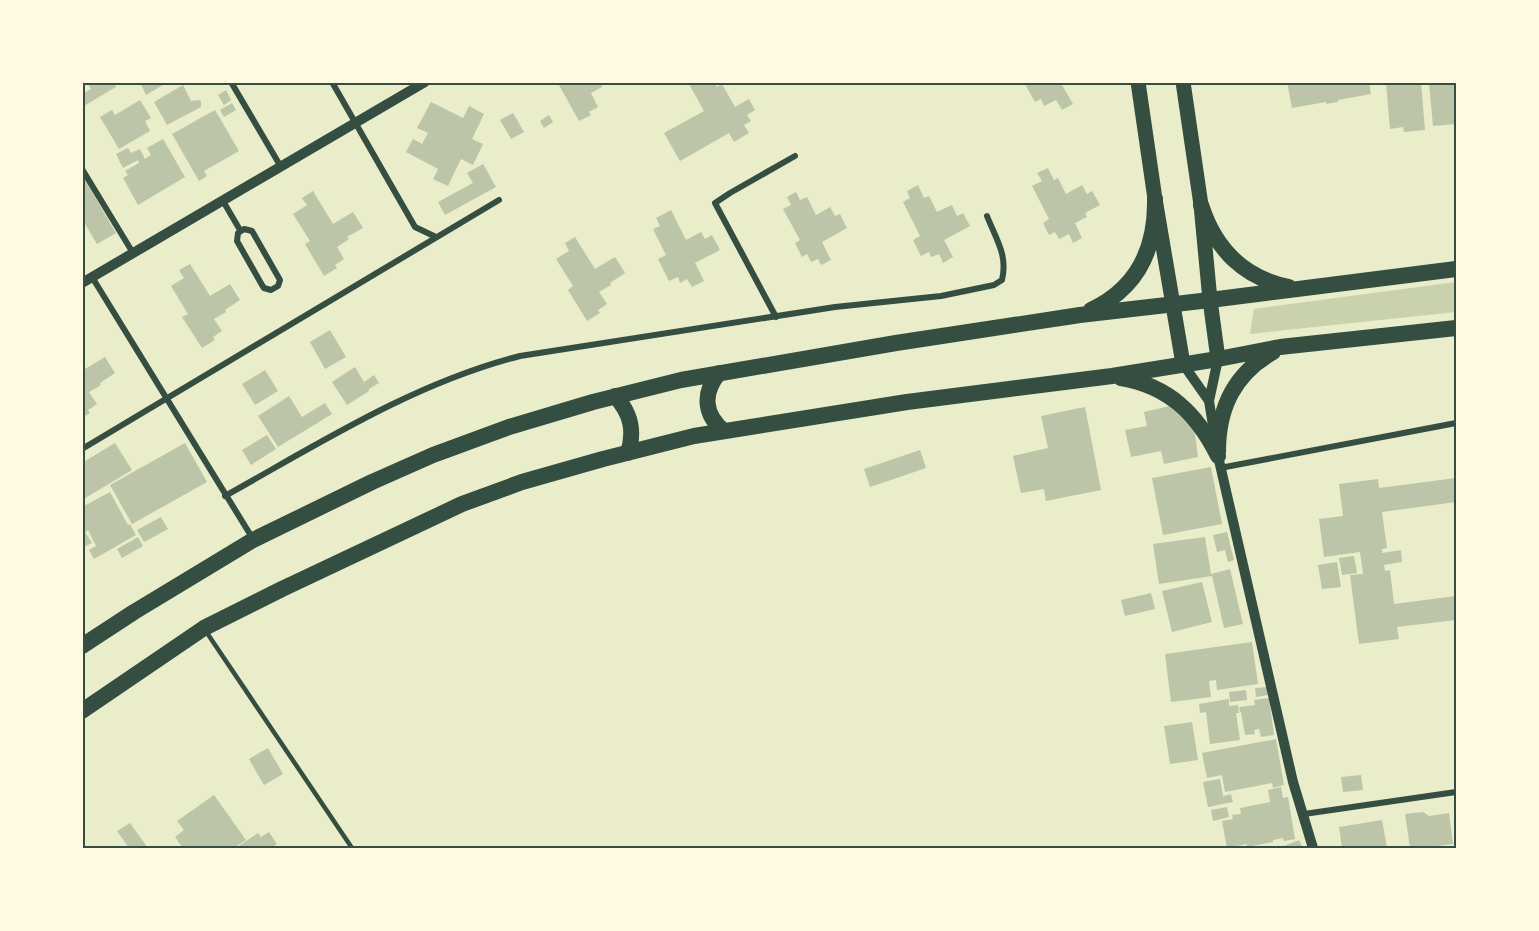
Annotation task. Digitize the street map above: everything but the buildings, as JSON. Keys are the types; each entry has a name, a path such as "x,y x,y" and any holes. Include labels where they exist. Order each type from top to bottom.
{"highway":[{"path":"1080,315 1100,306 1117,294 1132,279 1144,261 1154,231 1155,199"},
{"path":"1201,206 1214,236 1236,262 1249,272 1264,279 1296,289"},
{"path":"82,646 253,540 372,482 433,455 510,427 615,396 681,380 896,343 1080,315 1456,269"},
{"path":"82,711 204,628 462,504 522,482 694,436 724,431 907,402 1112,376 1280,347 1456,328"},
{"path":"1219,462 1218,434 1222,412 1231,392 1244,374 1261,359 1280,347"},
{"path":"719,374 713,380 710,388 708,406 713,420 724,431"},
{"path":"1112,376 1150,386 1168,395 1184,407 1209,438 1219,462"},
{"path":"615,396 623,404 631,425 632,434 628,453"}],"main road":[{"path":"1138,82 1183,364"},
{"path":"1183,82 1201,206 1218,359"}],"street":[{"path":"231,82 281,167"},
{"path":"332,82 415,227 436,237"},
{"path":"253,540 166,399 87,280 425,82"},
{"path":"776,317 715,204 795,156"},
{"path":"82,169 133,253"},
{"path":"82,449 499,200"},
{"path":"223,201 240,230"},
{"path":"225,496 382,410 432,385 488,364 520,356 835,308 941,296 994,285 1002,280 1005,268 1003,255 987,216"},
{"path":"240,230 252,231 280,280 278,286 267,290 262,285 237,241 240,230"},
{"path":"1218,359 1209,401 1219,462 1293,782 1313,849"},
{"path":"1183,364 1209,401"},
{"path":"1219,462 1456,423"},
{"path":"1304,814 1456,792"}],"lane":[{"path":"204,628 352,849"}],"green space":[{"path":"1456,282 1456,312 1250,334 1254,309"}]}
